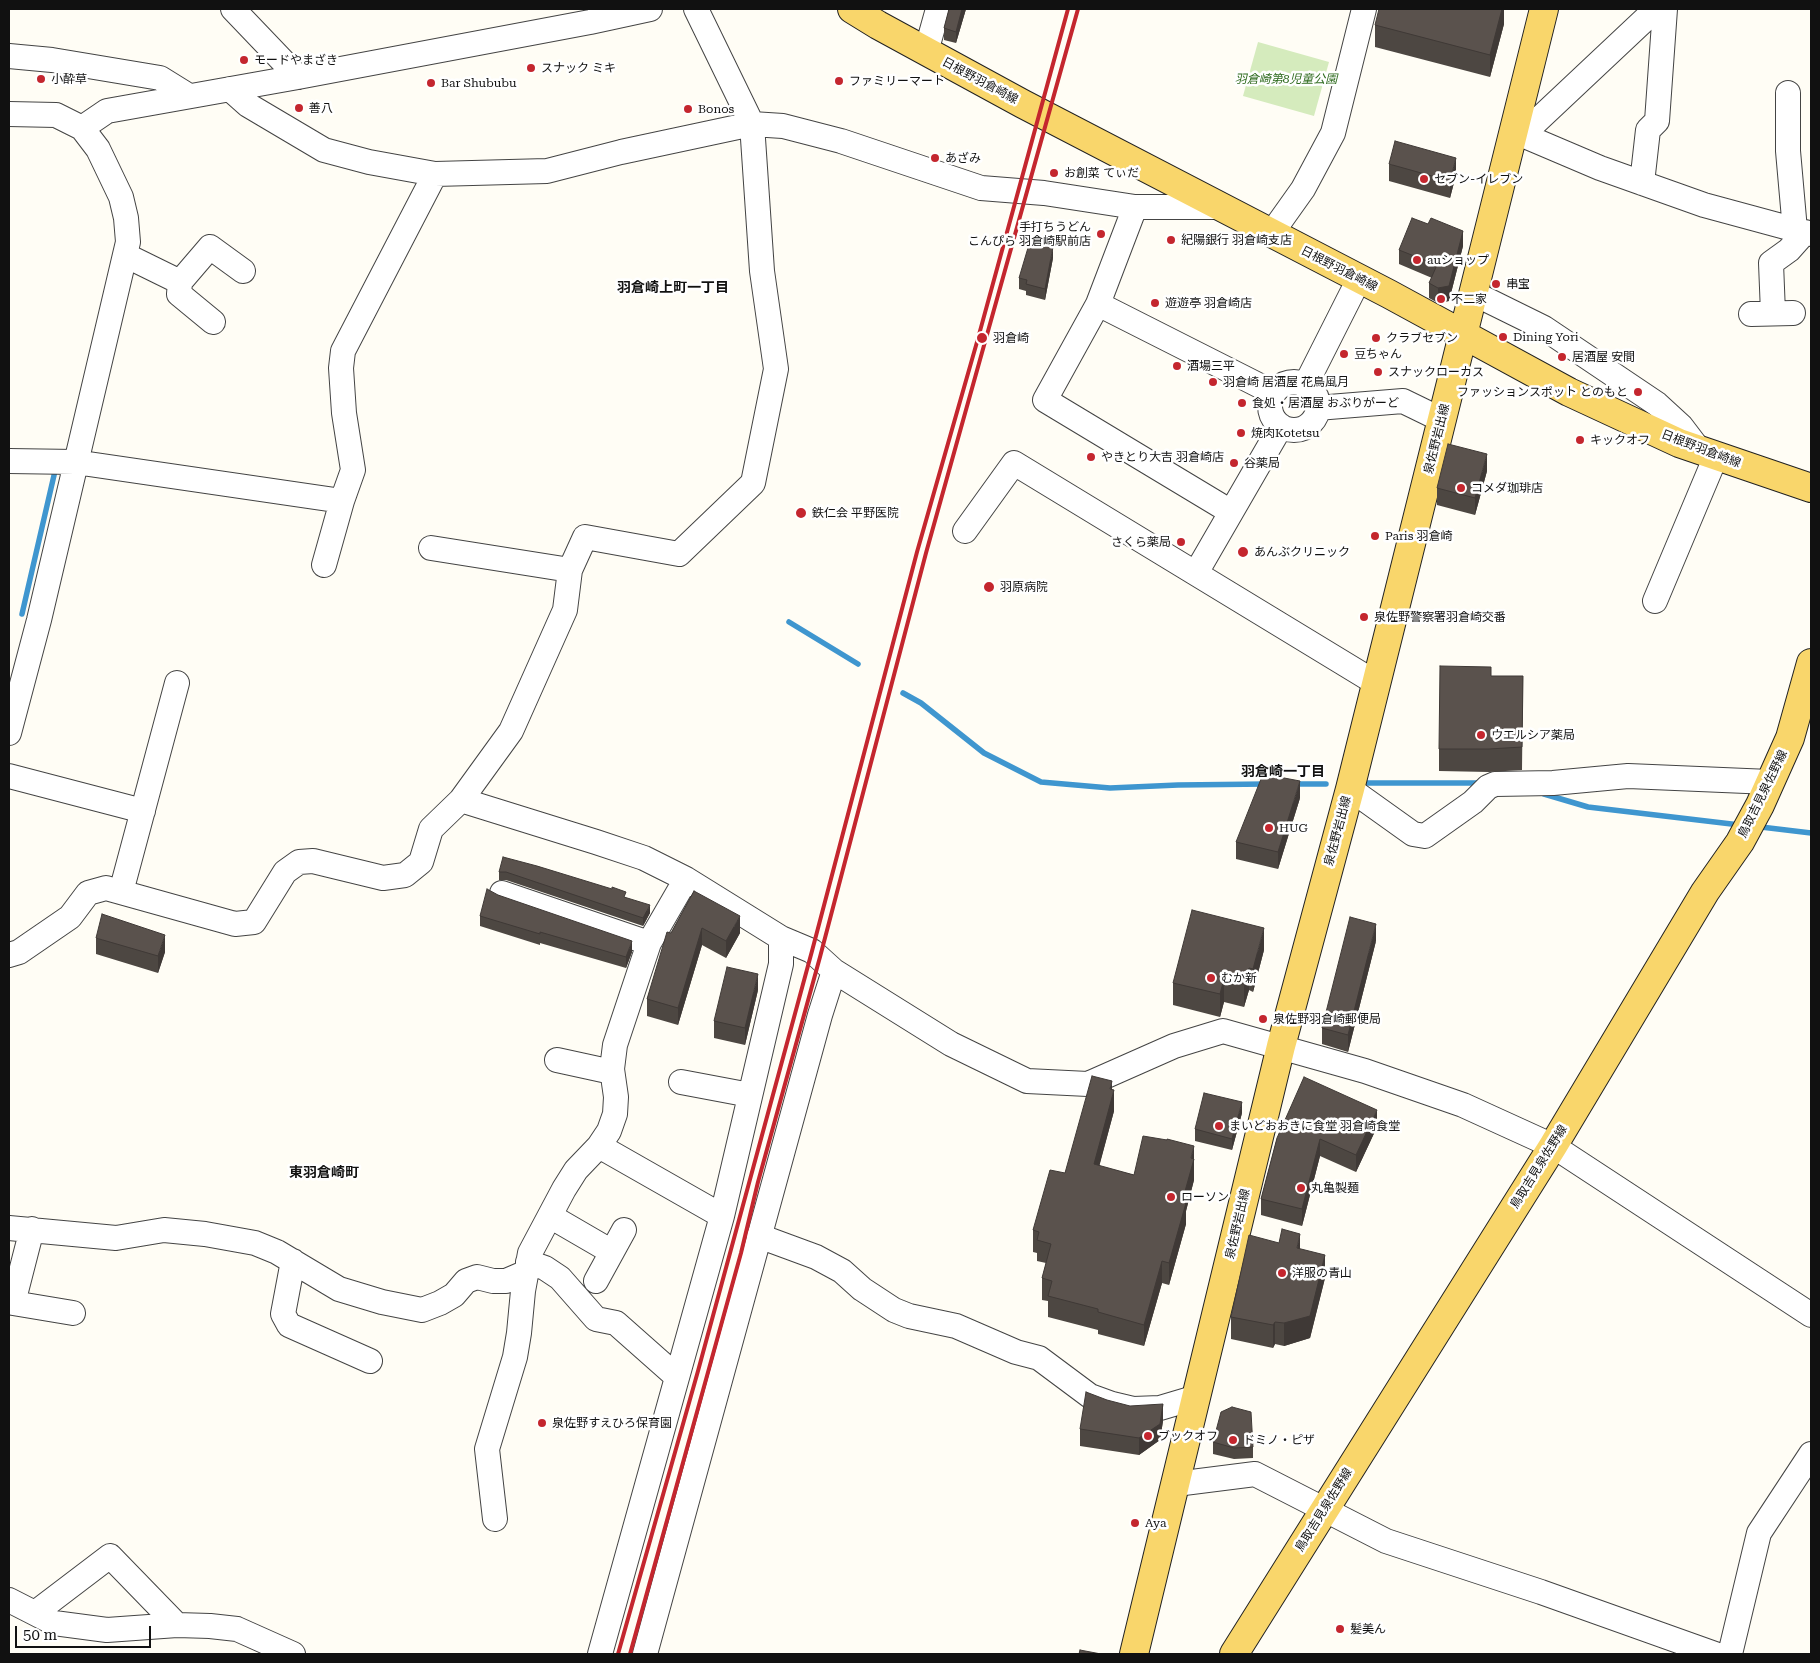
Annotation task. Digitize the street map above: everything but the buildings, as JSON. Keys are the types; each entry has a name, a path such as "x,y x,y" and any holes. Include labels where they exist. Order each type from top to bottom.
{"main road":[{"name":"日根野羽倉崎線","path":"852,9 878,26 1031,109 1359,279 1570,392 1679,443 1811,488"},
{"name":"泉佐野岩出線","path":"1134,1654 1281,1046 1350,789 1473,292 1518,133 1544,9"},
{"name":"鳥取吉見泉佐野線","path":"1234,1654 1553,1146 1705,892 1740,842 1760,805 1790,738 1811,663"}],"street":[{"path":"233,9 298,77"},
{"path":"82,128 107,111 298,77 650,9"},
{"path":"9,955 19,952 70,917 88,893 106,888 235,924 254,922 285,872 299,862 312,861 383,878 405,876 421,862 431,829 462,800 511,731 565,610 570,570 585,537 679,554 754,483 776,369 762,271 752,124 696,9"},
{"path":"926,52 938,9"},
{"path":"1271,234 1303,189 1333,133 1364,9"},
{"path":"1656,9 1518,133 1600,168 1642,183 1704,204 1804,232"},
{"path":"1642,183 1648,130 1656,121 1665,9"},
{"path":"9,56 52,60 160,78 189,96"},
{"path":"230,89 248,105 324,150 369,162 435,174 547,171 621,152 752,124 783,126 841,141 981,188 1044,193 1135,206 1221,207"},
{"path":"1788,93 1788,151 1804,232"},
{"path":"9,114 56,115 82,128 98,149 121,196 126,218 128,242 38,620 9,733"},
{"path":"324,565 353,470 344,413 341,368 343,351 435,174"},
{"path":"1135,206 1098,304 1045,400 1231,512"},
{"path":"1772,313 1771,263 1789,250 1804,232"},
{"path":"212,322 179,294 180,282 210,246 243,271"},
{"path":"126,255 180,282"},
{"path":"1305,386 1359,279"},
{"path":"1473,292 1544,328 1657,404 1708,453 1655,601"},
{"path":"1098,304 1274,393"},
{"path":"1294,382 1305,386 1314,393 1318,408 1311,423 1304,428 1296,430 1281,426 1275,421 1270,407 1274,393 1286,384 1294,382"},
{"path":"1318,408 1402,401 1442,420"},
{"path":"1196,574 1281,426"},
{"path":"9,461 75,462 342,501"},
{"path":"965,530 1014,463 1376,684"},
{"path":"431,548 570,570"},
{"path":"121,892 177,683"},
{"path":"9,776 143,812"},
{"path":"1350,789 1413,834 1425,836 1473,802 1488,787 1495,784 1553,783 1628,776 1770,782"},
{"path":"462,800 644,858 686,879 781,938 812,951 834,971 951,1044 1027,1081 1088,1084 1174,1046 1223,1031 1365,1071 1463,1105 1553,1146 1811,1315"},
{"path":"495,1519 487,1449 515,1357 530,1253 576,1170 599,1146 609,1131 615,1114 616,1097 612,1072 615,1045 649,944 686,879"},
{"path":"502,893 649,944"},
{"path":"600,1654 722,1216 781,964 781,938"},
{"path":"645,1654 820,1015 834,971"},
{"path":"556,1060 612,1072"},
{"path":"681,1082 750,1095"},
{"path":"599,1146 722,1216"},
{"path":"550,1216 612,1252"},
{"path":"73,1313 13,1303 20,1229 116,1238 164,1230 205,1234 255,1243 277,1252 339,1289 382,1302 422,1310 440,1304 454,1294 466,1281 477,1277 506,1282 528,1267 546,1268 560,1278 596,1319 616,1323 677,1378"},
{"path":"596,1281 624,1230"},
{"path":"760,1236 816,1257 842,1271 862,1290 894,1310 909,1316 956,1326 1016,1352 1039,1358 1090,1396 1133,1409 1160,1408 1197,1397"},
{"path":"292,1262 283,1314 289,1325 370,1361"},
{"path":"1730,1654 1759,1533 1811,1454"},
{"path":"1176,1484 1255,1474 1386,1541 1541,1592 1715,1654"},
{"path":"35,1614 110,1556 177,1625"},
{"path":"9,1600 54,1623 107,1630 177,1625 237,1629 293,1654"}],"green space":[{"name":"羽倉崎第8児童公園","path":"1258,42 1329,62 1314,116 1243,96"}],"waterway":[{"path":"22,614 55,471"},
{"path":"789,622 858,664"},
{"path":"903,693 921,703 984,753 1041,782 1110,788 1267,784"},
{"path":"1366,783 1476,783"},
{"path":"1293,784 1326,784"},
{"path":"1544,794 1588,807 1740,825"},
{"path":"1761,827 1811,833"}],"railway":[{"path":"618,1654 698,1371 812,951 917,552 977,342 1068,9"},
{"path":"630,1654 741,1253 758,1182 820,957 926,553 1078,9"}],"place":[{"name":"モードやまざき","path":"244,60"},
{"name":"スナック ミキ","path":"531,68"},
{"name":"小酔草","path":"41,79"},
{"name":"ファミリーマート","path":"839,81"},
{"name":"Bar Shububu","path":"431,83"},
{"name":"善八","path":"299,108"},
{"name":"Bonos","path":"688,109"},
{"name":"あざみ","path":"935,158"},
{"name":"お創菜 てぃだ","path":"1054,173"},
{"name":"セブン-イレブン","path":"1424,179"},
{"name":"手打ちうどん こんぴら 羽倉崎駅前店","path":"1101,234"},
{"name":"紀陽銀行 羽倉崎支店","path":"1171,240"},
{"name":"auショップ","path":"1417,260"},
{"name":"串宝","path":"1496,284"},
{"name":"不二家","path":"1441,299"},
{"name":"遊遊亭 羽倉崎店","path":"1155,303"},
{"name":"Dining Yori","path":"1503,337"},
{"name":"羽倉崎","path":"982,338"},
{"name":"クラブセブン","path":"1376,338"},
{"name":"豆ちゃん","path":"1344,354"},
{"name":"居酒屋 安間","path":"1562,357"},
{"name":"酒場三平","path":"1177,366"},
{"name":"スナックローカス","path":"1378,372"},
{"name":"羽倉崎 居酒屋 花鳥風月","path":"1213,382"},
{"name":"ファッションスポット とのもと","path":"1638,392"},
{"name":"食処・居酒屋 おぶりがーど","path":"1242,403"},
{"name":"焼肉Kotetsu","path":"1241,433"},
{"name":"キックオフ","path":"1580,440"},
{"name":"やきとり大吉 羽倉崎店","path":"1091,457"},
{"name":"谷薬局","path":"1234,463"},
{"name":"コメダ珈琲店","path":"1461,488"},
{"name":"鉄仁会 平野医院","path":"801,513"},
{"name":"Paris 羽倉崎","path":"1375,536"},
{"name":"さくら薬局","path":"1181,542"},
{"name":"あんぶクリニック","path":"1243,552"},
{"name":"羽原病院","path":"989,587"},
{"name":"泉佐野警察署羽倉崎交番","path":"1364,617"},
{"name":"ウエルシア薬局","path":"1481,735"},
{"name":"HUG","path":"1269,828"},
{"name":"むか新","path":"1211,978"},
{"name":"泉佐野羽倉崎郵便局","path":"1263,1019"},
{"name":"まいどおおきに食堂 羽倉崎食堂","path":"1219,1126"},
{"name":"丸亀製麺","path":"1301,1188"},
{"name":"ローソン","path":"1171,1197"},
{"name":"洋服の青山","path":"1282,1273"},
{"name":"泉佐野すえひろ保育園","path":"542,1423"},
{"name":"ブックオフ","path":"1148,1436"},
{"name":"ドミノ・ピザ","path":"1233,1440"},
{"name":"Aya","path":"1135,1523"},
{"name":"髪美ん","path":"1340,1629"}],"district":[{"name":"羽倉崎上町一丁目","path":"673,288"},
{"name":"羽倉崎一丁目","path":"1283,772"},
{"name":"東羽倉崎町","path":"324,1173"}]}
